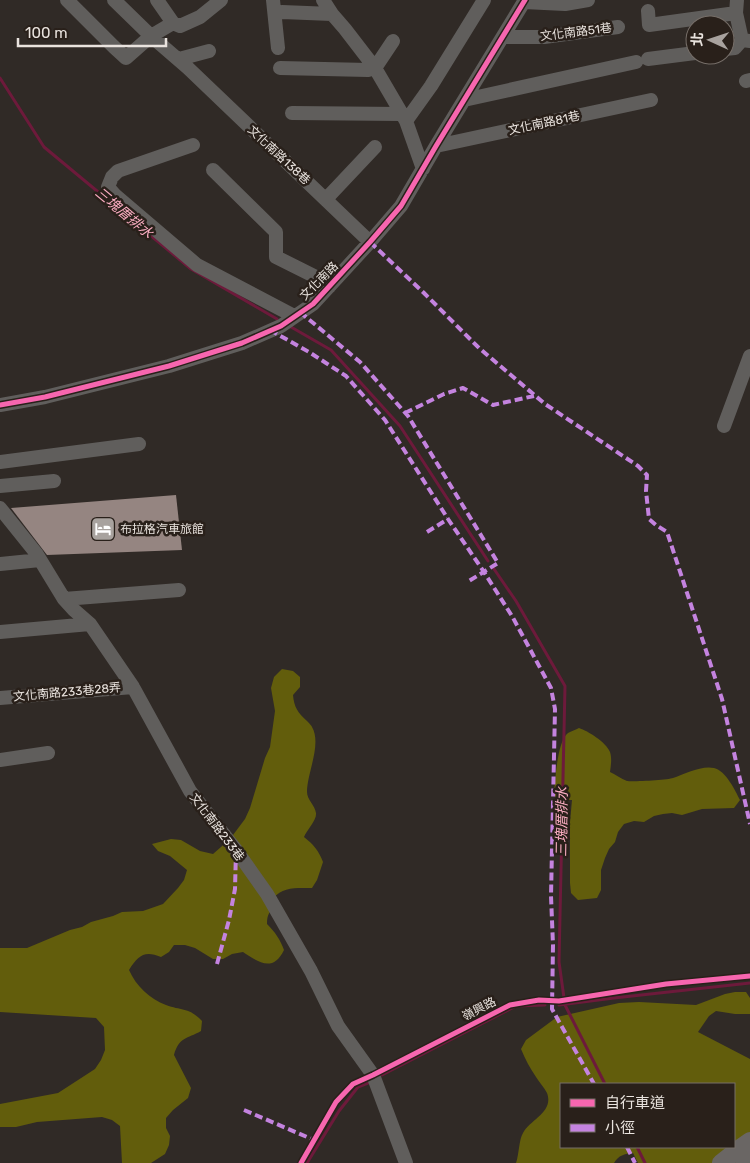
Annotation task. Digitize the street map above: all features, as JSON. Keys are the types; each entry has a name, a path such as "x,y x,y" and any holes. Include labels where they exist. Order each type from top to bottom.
{"main road":[{"path":"721,1163 750,1141"},
{"path":"744,1163 750,1158"}],"street":[{"path":"67,0 126,58 151,36 173,23"},
{"name":"文化南路138巷","path":"114,0 151,36 184,64 370,242"},
{"path":"157,0 173,23 180,26 200,17 221,0"},
{"path":"272,0 278,48"},
{"path":"323,0 375,68 403,118 423,169"},
{"path":"403,118 431,86 484,0"},
{"path":"525,1 565,4 588,0"},
{"name":"文化南路","path":"0,405 44,397 169,366 242,343 280,326 313,304 401,206 525,1"},
{"path":"648,11 649,25 737,7 746,41 735,48"},
{"path":"282,12 332,14"},
{"name":"文化南路51巷","path":"503,37 544,37 618,27"},
{"path":"280,68 368,70 375,68 393,41"},
{"path":"184,64 208,51"},
{"path":"464,100 642,61 685,55"},
{"name":"文化南路81巷","path":"436,146 651,100"},
{"path":"292,113 403,118"},
{"path":"193,145 118,171 112,177 108,187 197,265 294,316"},
{"path":"326,199 375,147"},
{"path":"213,170 276,232 276,257 316,277 329,286"},
{"path":"724,426 750,356"},
{"path":"0,462 139,444"},
{"path":"0,486 54,481"},
{"name":"文化南路233巷","path":"0,508 5,520 40,560 64,599 90,624 133,687 190,791 236,850 267,894 338,1026 373,1075 406,1163"},
{"path":"0,564 40,560"},
{"path":"64,599 178,590"},
{"path":"0,632 90,624"},
{"name":"文化南路233巷28弄","path":"0,698 133,687"},
{"path":"0,760 48,753"}],"shaded area":[{"path":"282,669 293,671 300,677 300,687 293,695 294,703 315,734 315,750 307,792 316,816 304,837 320,854 323,862 312,888 282,891 274,899 267,924 281,942 284,950 275,961 270,963 260,962 243,952 232,954 223,959 213,959 195,948 185,945 174,945 169,952 161,957 150,954 142,956 135,961 129,970 140,987 154,999 166,1005 189,1011 202,1021 201,1031 181,1042 174,1055 191,1088 188,1098 166,1118 166,1128 170,1136 165,1154 151,1163 122,1163 120,1126 112,1120 102,1117 37,1122 16,1127 0,1127 0,1104 58,1093 95,1069 105,1050 104,1027 96,1018 0,1012 0,948 27,948 91,922 122,912 143,911 163,904 184,880 187,870 170,856 158,851 152,844 171,839 181,840 200,851 213,854 221,847 245,819 250,808 270,747 275,711 271,688 274,677"},
{"path":"579,728 592,734 605,744 611,754 610,772 627,781 670,779 709,767 718,770 726,777 740,800 734,808 702,809 682,815 663,814 654,816 644,822 634,821 624,824 605,858 601,870 601,890 597,898 578,900 571,893 570,883 572,800 565,800 554,796 557,762 561,744 568,733"},
{"path":"735,992 746,992 750,998 750,1014 716,1011 709,1016 698,1032 750,1059 750,1163 638,1163 633,1153 622,1155 614,1163 516,1163 523,1133 545,1110 548,1100 547,1093 521,1049 526,1040 557,1017 619,1003 639,1002 696,1005"}],"building":[{"name":"布拉格汽車旅館","path":"176,495 182,550 47,555 11,508"}],"waterway":[{"name":"三塊厝排水","path":"0,78 44,147 191,269 277,319"},
{"name":"三塊厝排水","path":"291,327 331,350 400,426 488,561"},
{"name":"三塊厝排水","path":"494,569 516,601 565,686 559,962 565,1005 604,1083"},
{"path":"559,1005 750,983"},
{"path":"382,1075 516,1006 545,1005"},
{"path":"307,1163 339,1111 358,1087 368,1083"},
{"name":"三塊厝排水","path":"638,1148 645,1163"}],"marked path":[{"path":"370,242 479,348 545,404 638,466 647,475 646,491 649,519 667,532 722,699 750,824"},
{"path":"300,312 360,362 408,416 498,563 469,581"},
{"path":"270,330 346,376 385,420 512,616 551,688 555,709 551,896 553,945 552,1009 593,1083"},
{"path":"405,413 444,394 463,388 493,405 534,396"},
{"path":"427,532 448,519"},
{"path":"217,964 235,889 236,850"},
{"path":"244,1110 314,1140"},
{"path":"628,1148 635,1163"}],"cycle path":[{"path":"0,405 45,397 169,366 242,343 281,326 313,304 401,206 525,0"},
{"name":"嶺興路","path":"301,1163 336,1102 353,1084 510,1005 539,1000 559,1001 666,984 750,976"}],"place":[{"name":"布拉格汽車旅館","path":"103,529"}]}
